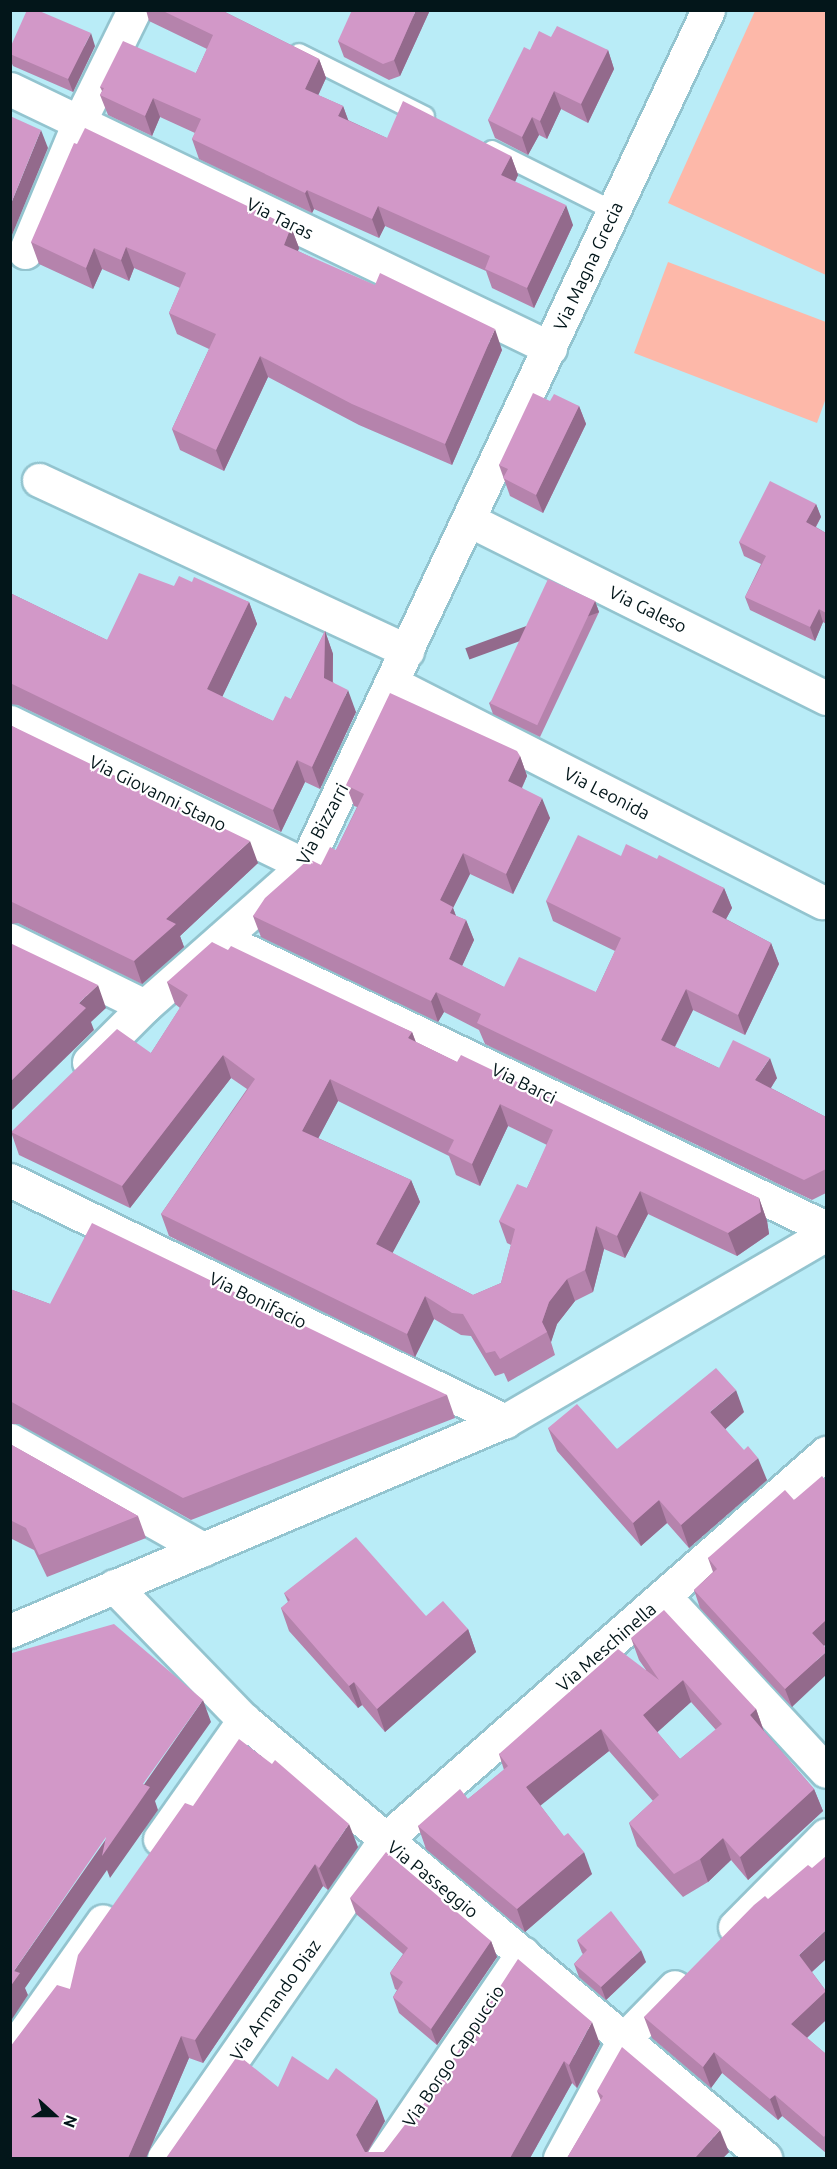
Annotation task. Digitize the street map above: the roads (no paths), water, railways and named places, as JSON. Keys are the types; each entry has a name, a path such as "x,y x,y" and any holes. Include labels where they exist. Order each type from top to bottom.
{"street":[{"path":"25,252 79,122 134,10"},
{"name":"Via Magna Grecia","path":"469,520 708,10"},
{"name":"Via Taras","path":"10,89 550,348"},
{"path":"39,480 407,651"},
{"name":"Via Bizzarri","path":"69,1081 145,1006 305,865 469,520"},
{"name":"Via Galeso","path":"469,520 826,698"},
{"name":"Via Leonida","path":"392,683 822,902"},
{"name":"Via Giovanni Stano","path":"10,722 305,865"},
{"name":"Via Barci","path":"222,939 826,1228"},
{"path":"10,940 145,1006"},
{"name":"Via Bonifacio","path":"10,1180 505,1421"},
{"path":"12,1633 114,1586 505,1421 826,1234"},
{"path":"10,1440 203,1549"},
{"name":"Via Meschinella","path":"385,1840 826,1453"},
{"name":"Via Passeggio","path":"114,1586 244,1720 765,2158"},
{"path":"664,1596 826,1771"},
{"path":"141,1867 244,1720"},
{"path":"560,2158 625,2038 826,1835"},
{"name":"Via Armando Diaz","path":"164,2158 385,1840"},
{"path":"10,2053 120,1897"},
{"name":"Via Borgo Cappuccio","path":"383,2158 523,1953"}],"lane":[{"path":"279,42 437,122"},
{"path":"480,143 614,211"}]}
